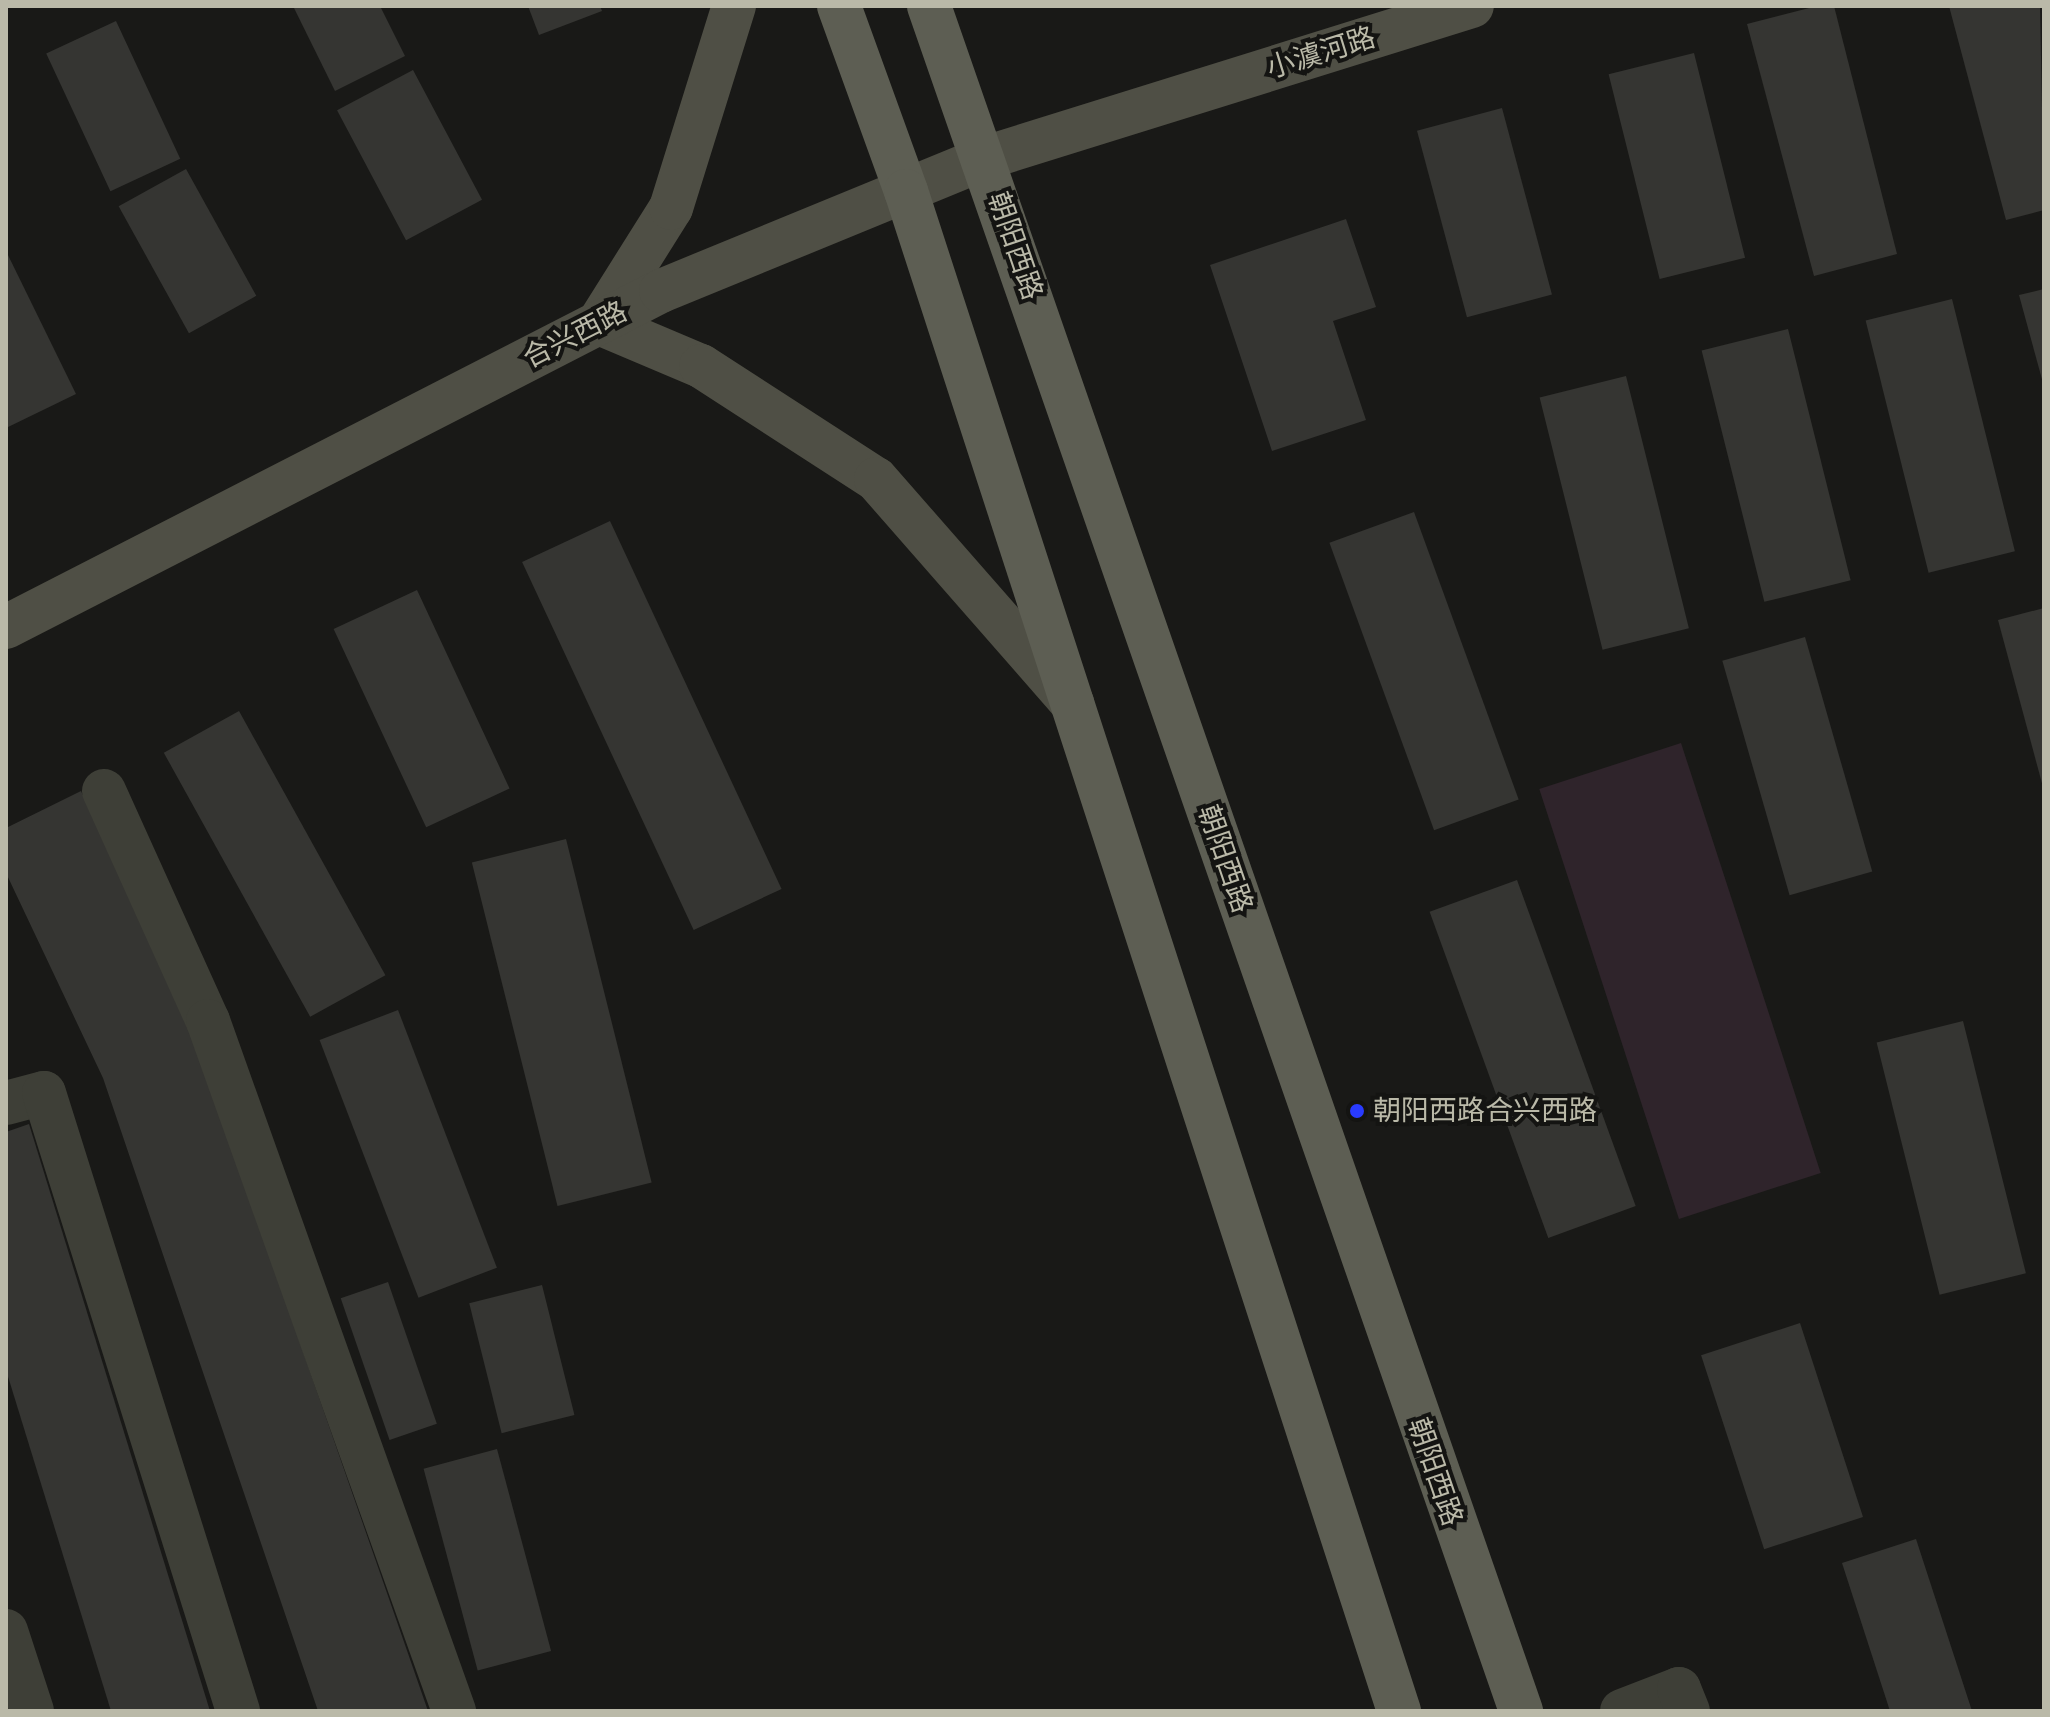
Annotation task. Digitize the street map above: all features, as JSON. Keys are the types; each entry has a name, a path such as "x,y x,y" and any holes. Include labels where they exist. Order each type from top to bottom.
{"main road":[{"path":"839,6 906,191 1399,1711"},
{"name":"朝阳西路","path":"929,6 985,158 1521,1711"}],"street":[{"path":"734,6 671,208 599,323 701,366 876,479 1072,703"},
{"name":"小澞河路","path":"1169,100 1472,6"},
{"name":"合兴西路","path":"6,627 599,323 985,158 1169,100"},
{"path":"104,791 208,1021 454,1711"},
{"path":"6,1103 44,1093 238,1711"},
{"path":"6,1631 32,1711"},
{"path":"1622,1711 1679,1689 1688,1711"}],"shaded area":[{"path":"1681,743 1821,1173 1679,1219 1539,789"}],"building":[{"path":"293,6 380,6 405,56 335,91"},
{"path":"528,6 600,6 602,11 539,35"},
{"path":"1817,6 1834,6 1897,254 1814,276 1747,24"},
{"path":"1949,6 2040,6 2044,210 2006,220"},
{"path":"116,21 180,159 110,191 46,54"},
{"path":"1694,53 1745,258 1660,279 1609,74"},
{"path":"413,70 482,200 406,240 337,110"},
{"path":"1502,108 1552,294 1467,317 1417,131"},
{"path":"186,169 256,296 189,333 119,206"},
{"path":"1346,219 1376,307 1333,321 1366,420 1272,451 1210,265"},
{"path":"6,251 76,394 6,428"},
{"path":"2044,289 2044,383 2043,383 2019,295"},
{"path":"1952,299 2015,551 1929,573 1866,321"},
{"path":"1788,329 1851,580 1764,602 1702,351"},
{"path":"1626,376 1689,628 1603,650 1540,398"},
{"path":"1414,512 1519,800 1434,830 1329,543"},
{"path":"610,521 782,889 694,930 522,562"},
{"path":"417,590 510,788 426,827 334,629"},
{"path":"2044,608 2044,787 2043,787 1998,620"},
{"path":"1805,637 1872,872 1790,895 1722,661"},
{"path":"239,711 385,975 310,1017 164,753"},
{"path":"81,791 191,1029 428,1711 318,1711 103,1078 6,873 6,828"},
{"path":"566,839 652,1182 558,1206 472,862"},
{"path":"1517,880 1636,1206 1548,1238 1430,912"},
{"path":"398,1010 497,1268 418,1298 320,1040"},
{"path":"1963,1021 2026,1273 1940,1295 1877,1043"},
{"path":"29,1124 210,1711 111,1711 6,1370 6,1132"},
{"path":"388,1282 437,1424 390,1440 341,1298"},
{"path":"542,1285 574,1415 502,1433 469,1303"},
{"path":"1800,1323 1863,1517 1764,1549 1701,1355"},
{"path":"497,1449 551,1651 478,1671 424,1469"},
{"path":"1916,1539 1972,1711 1890,1711 1842,1563"}],"place":[{"name":"朝阳西路合兴西路","path":"1357,1111"}]}
